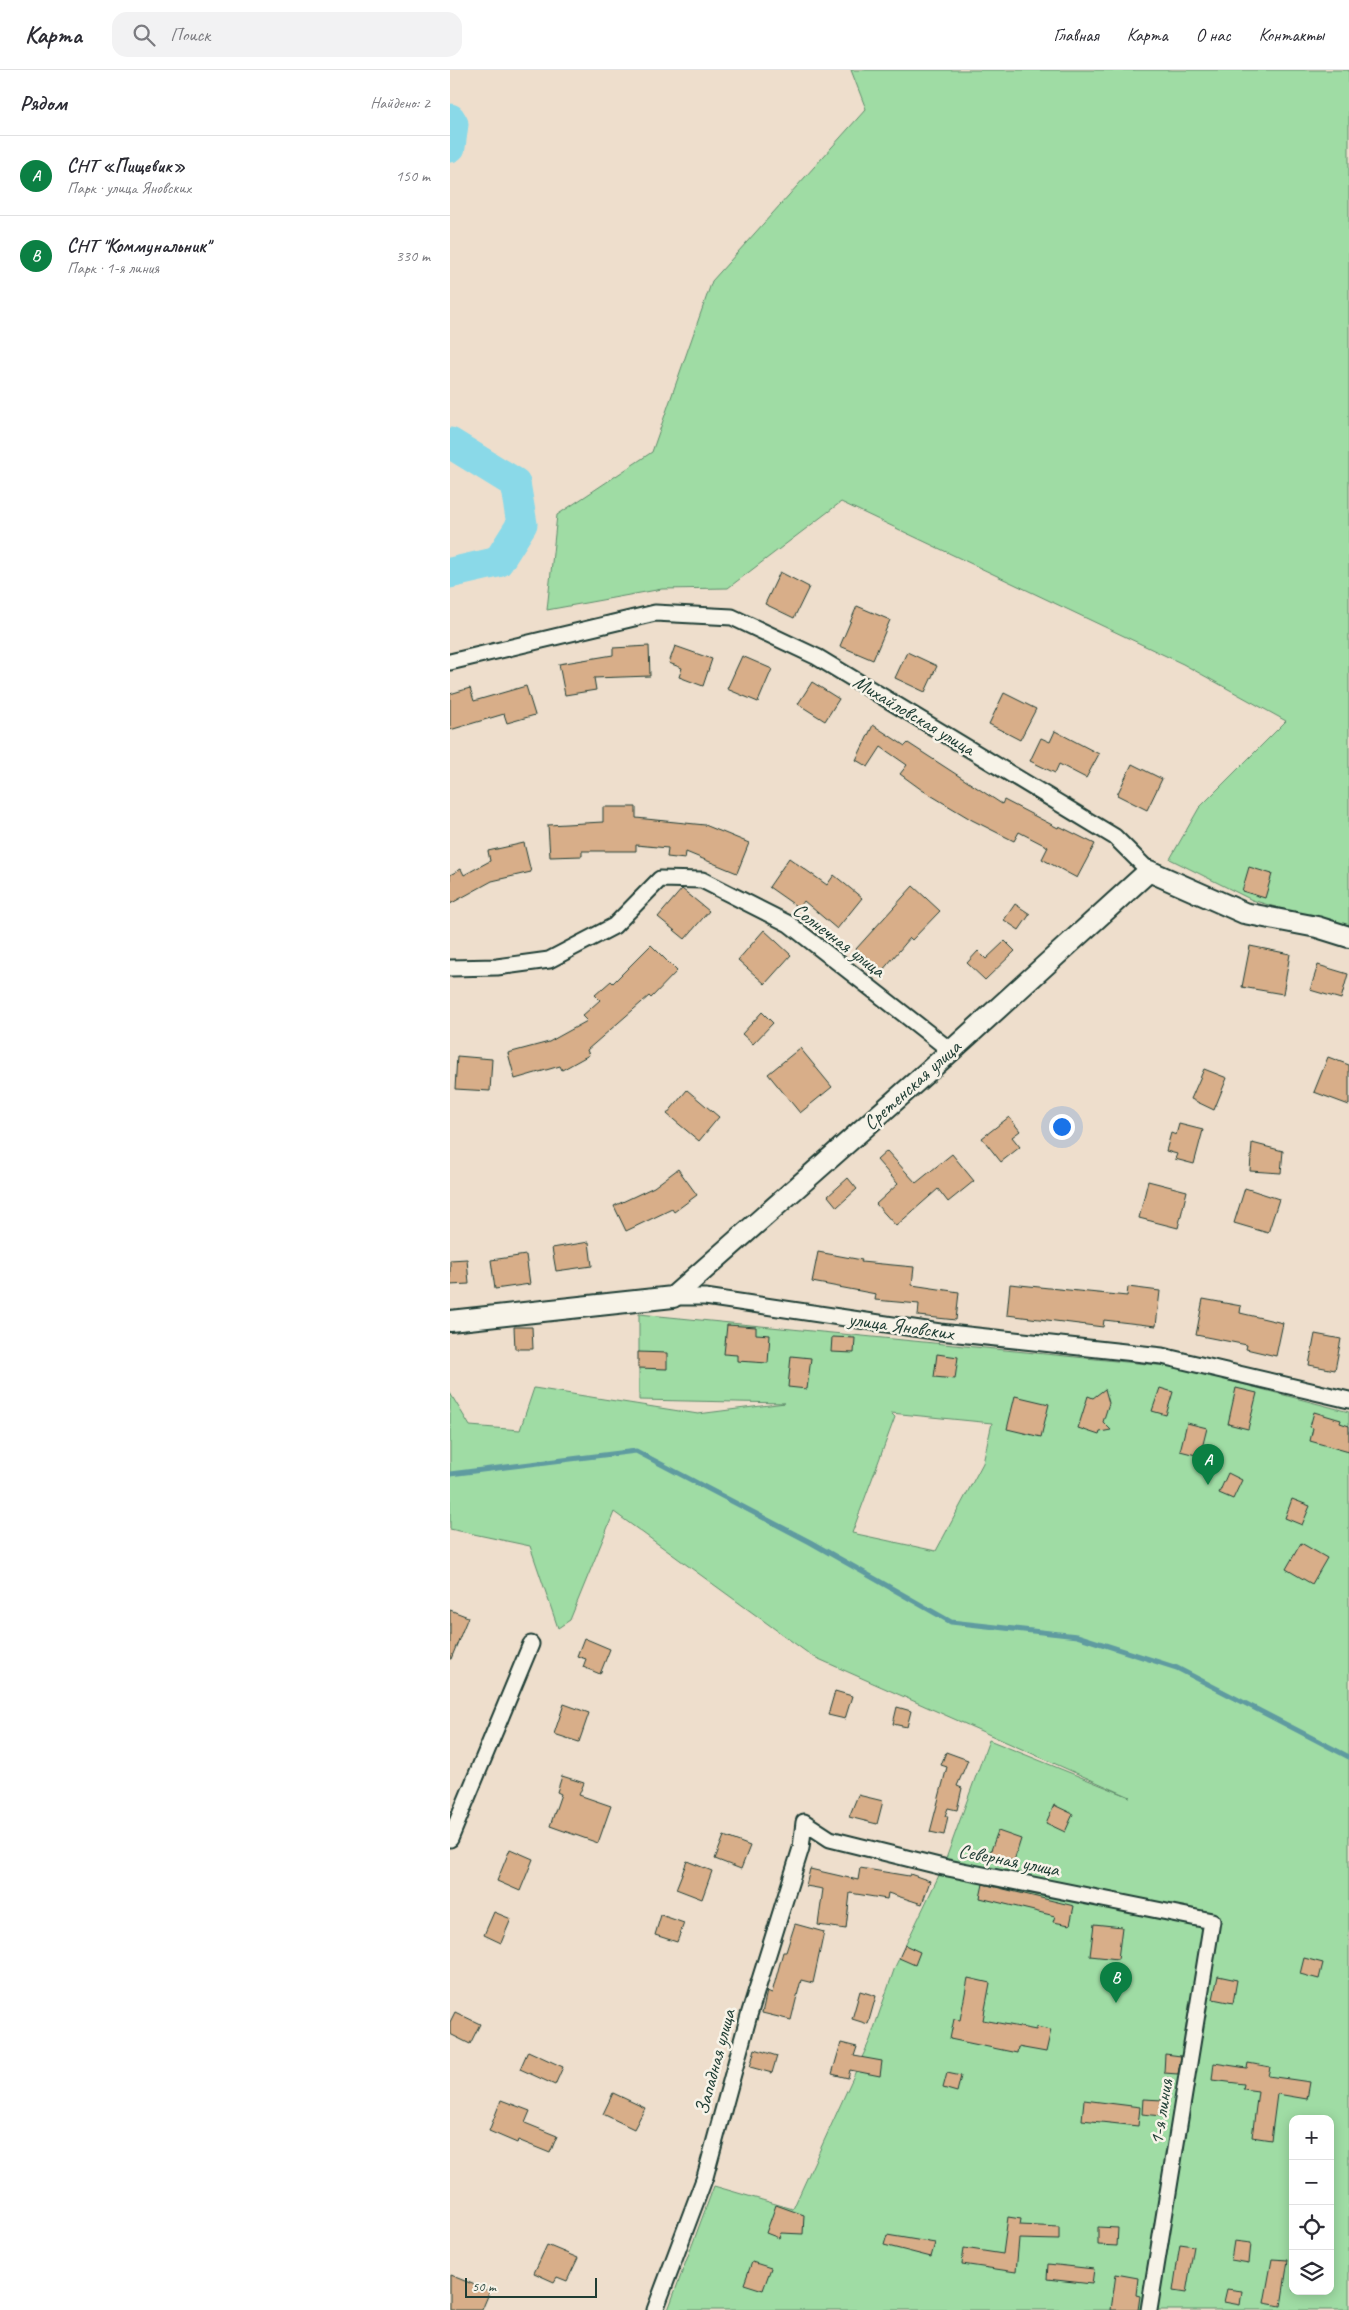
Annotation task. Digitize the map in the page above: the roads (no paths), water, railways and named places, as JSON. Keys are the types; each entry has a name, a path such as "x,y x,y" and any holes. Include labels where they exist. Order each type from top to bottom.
{"street":[{"name":"Михайловская улица","path":"450,662 655,613 732,617 817,657 1115,837 1150,871 1244,913 1317,927 1349,937"},
{"name":"Сретенская улица","path":"673,1297 951,1052 1150,871"},
{"name":"Солнечная улица","path":"450,968 497,968 549,960 614,926 660,879 702,880 789,924 951,1052"},
{"name":"улица Яновских","path":"450,1321 673,1297 705,1297 940,1332 1162,1356 1349,1400"},
{"path":"450,1840 531,1644"},
{"name":"Северная улица","path":"804,1822 830,1839 942,1867 1212,1921"},
{"name":"Западная улица","path":"655,2310 705,2177 749,2015 801,1848 804,1822"},
{"name":"1-я линия","path":"1149,2310 1212,1921"}],"waterway":[{"path":"450,119 453,124 450,147"},
{"path":"450,443 515,483 522,524 498,562 450,573"},
{"path":"450,1474 636,1451 810,1542 951,1622 1077,1636 1177,1668 1349,1757"}],"place":[{"name":"СНТ «Пищевик»","path":"1208,1485"},
{"name":"СНТ \"Коммунальник\"","path":"1116,2003"}]}
